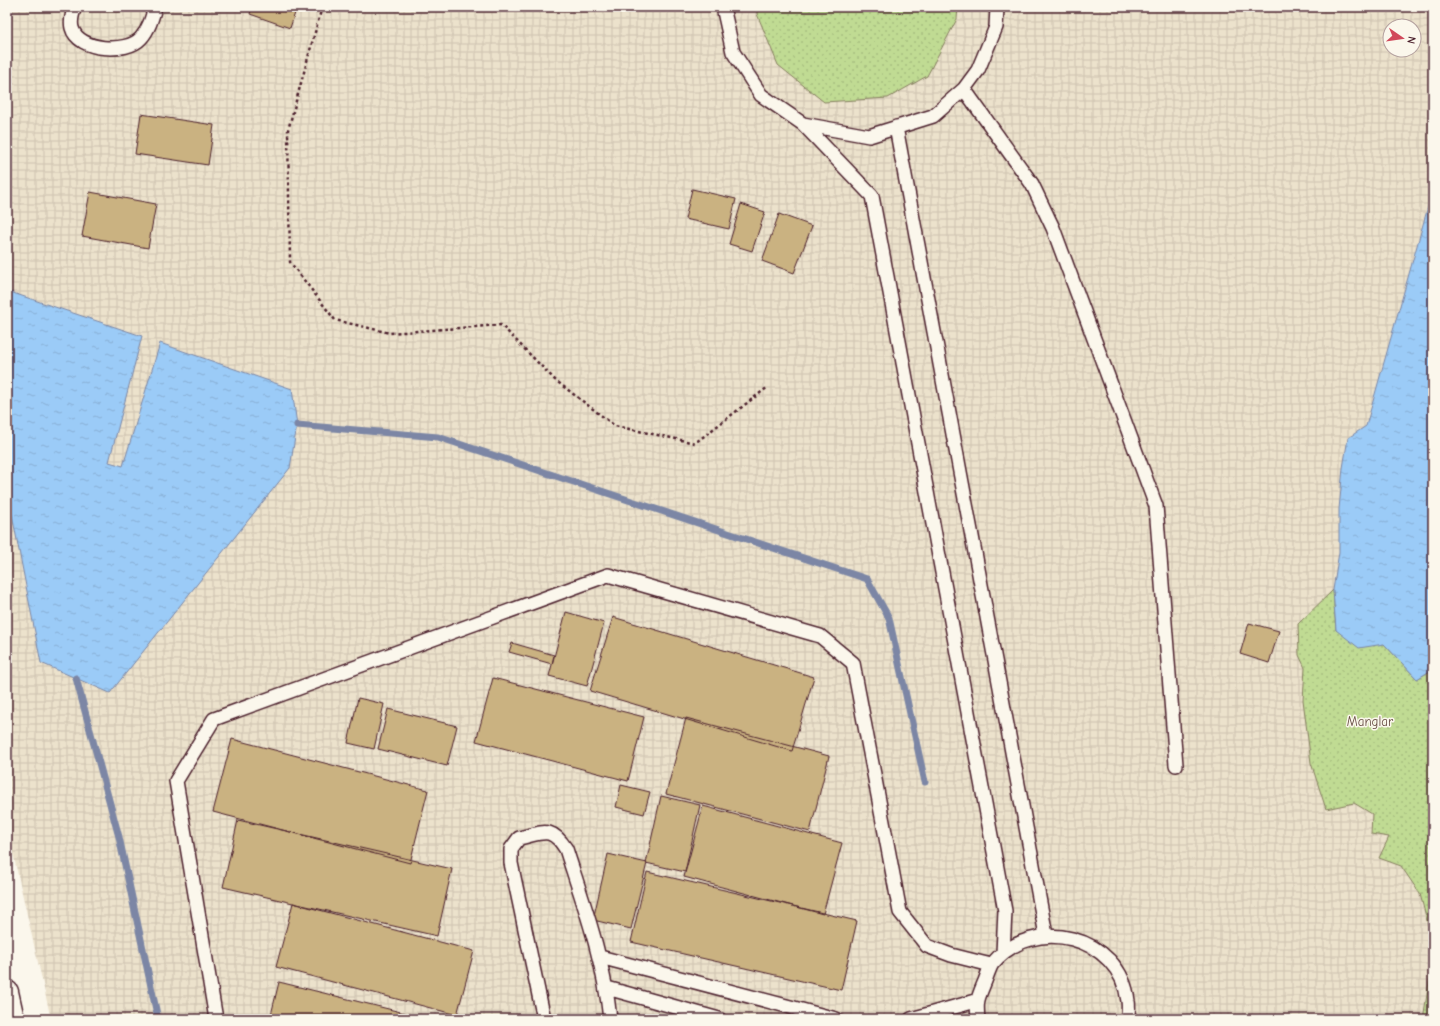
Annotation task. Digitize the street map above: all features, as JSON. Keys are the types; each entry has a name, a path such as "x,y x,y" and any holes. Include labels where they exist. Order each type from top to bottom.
{"street":[{"path":"7,992 13,1019"}],"lane":[{"path":"75,7 71,18 72,28 75,35 81,40 116,49 129,46 140,39 149,27 155,7"},
{"path":"723,7 733,52 761,95 802,124 872,196 1005,911 1003,953"},
{"path":"802,124 869,136 933,116 964,89 978,70 996,27 997,7"},
{"path":"964,89 1032,184 1053,228 1156,506 1176,765"},
{"path":"896,127 1046,936"},
{"path":"216,1019 176,781 214,719 608,575 820,636 854,663 900,912 927,946 951,955 991,965"},
{"path":"544,1019 511,863 511,849 519,838 548,832 558,837 566,849 600,957 607,988 610,1019"},
{"path":"978,1019 976,1001 991,965 1003,953 1019,943 1046,936 1067,937 1081,941 1101,953 1116,969 1124,986 1128,1001 1128,1019"},
{"path":"600,957 836,1019"},
{"path":"607,988 719,1019"},
{"path":"911,1019 976,1001"}],"path":[{"path":"322,7 288,130 290,262 335,320 390,332 501,325 555,380 615,426 695,443 768,387"}],"shaded area":[{"path":"7,7 1433,7 1433,189 1366,426 1348,438 1339,509 1339,552 1384,644 1417,679 1433,669 1433,1019 51,1019 7,827"}],"green space":[{"path":"87,7 135,7 118,12 85,9"},
{"path":"757,7 958,7 957,19 927,76 888,98 824,102 778,65 757,14"},
{"name":"Manglar","path":"1333,590 1336,630 1384,644 1417,679 1433,669 1433,1019 1423,1019 1430,976 1431,936 1420,894 1401,866 1379,858 1389,837 1371,834 1372,814 1354,803 1326,809 1311,763 1303,700 1305,668 1299,655 1298,624"}],"water":[{"path":"1433,189 1433,669 1417,679 1384,644 1359,648 1336,630 1333,590 1339,552 1339,509 1348,438 1366,426"},
{"path":"7,291 142,336 109,462 123,466 160,343 292,389 297,425 290,468 110,693 41,663 7,489"}],"building":[{"path":"252,7 297,7 290,28 250,14"},
{"path":"141,114 214,125 208,165 135,154"},
{"path":"692,189 736,199 729,229 685,219"},
{"path":"90,192 156,204 148,248 82,236"},
{"path":"741,204 765,212 752,251 729,244"},
{"path":"779,214 812,226 794,273 762,261"},
{"path":"566,612 604,623 587,686 549,676"},
{"path":"613,617 814,677 792,751 590,691"},
{"path":"1249,623 1279,631 1269,663 1240,654"},
{"path":"512,643 554,655 552,664 509,652"},
{"path":"493,678 644,717 628,781 476,741"},
{"path":"358,698 384,704 374,749 348,743"},
{"path":"388,709 457,726 447,766 378,749"},
{"path":"686,718 829,756 810,832 666,794"},
{"path":"232,739 428,790 410,863 213,812"},
{"path":"621,785 650,792 644,814 616,807"},
{"path":"661,796 700,805 685,872 646,863"},
{"path":"703,806 842,843 823,914 684,877"},
{"path":"238,820 452,869 437,936 223,887"},
{"path":"608,854 647,863 631,929 593,920"},
{"path":"647,872 857,921 841,990 631,942"},
{"path":"293,903 474,951 457,1015 276,967"},
{"path":"279,982 429,1019 270,1019"}],"waterway":[{"path":"297,425 438,437 867,579 889,618 925,782"},
{"path":"76,678 119,837 158,1019"}]}
